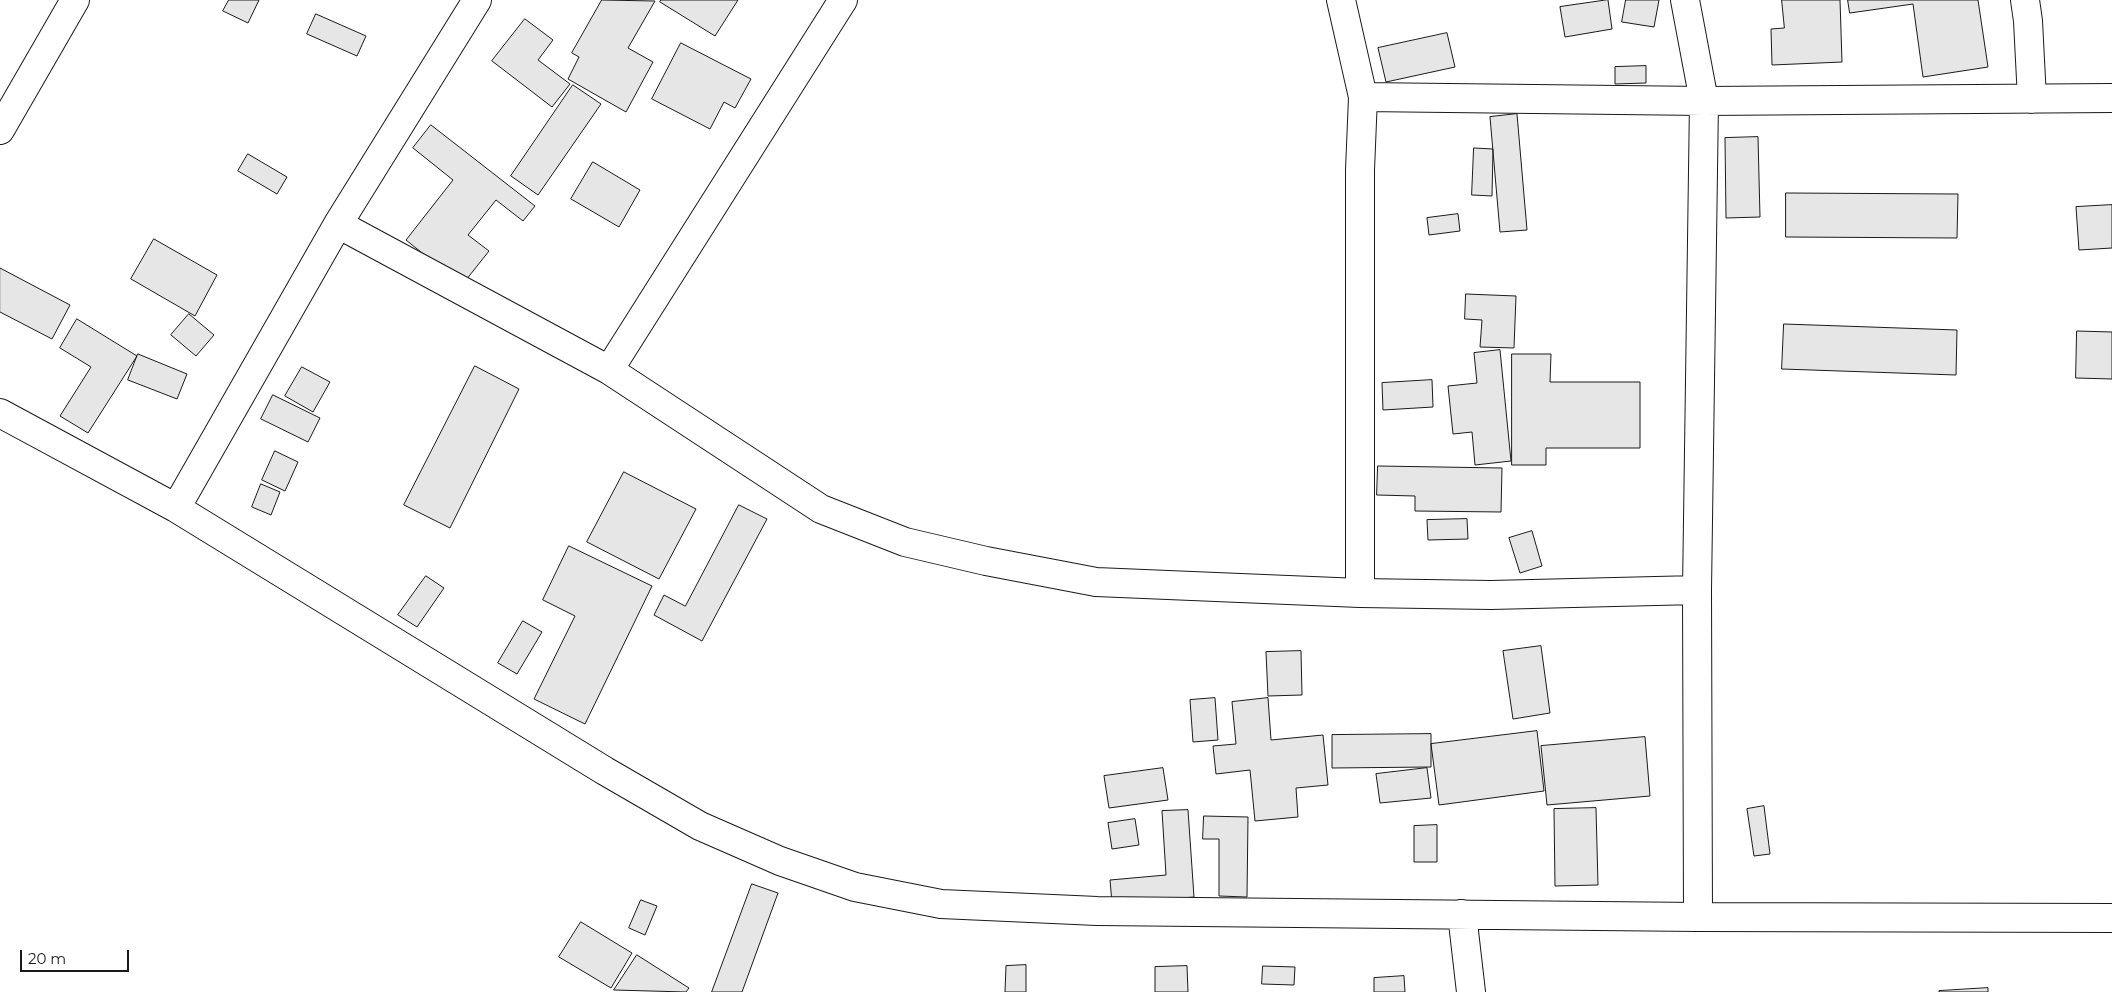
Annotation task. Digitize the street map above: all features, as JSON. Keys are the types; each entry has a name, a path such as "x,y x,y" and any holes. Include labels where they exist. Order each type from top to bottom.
{"street":[{"path":"0,130 75,0"},
{"path":"176,508 338,224 477,0"},
{"path":"609,370 843,0"},
{"path":"1341,0 1363,97 1360,190 1360,593"},
{"path":"1685,0 1704,101 1697,590 1698,917"},
{"path":"2024,0 2028,21 2032,99"},
{"path":"1363,97 1704,101 2112,98"},
{"path":"338,224 609,370 820,509 905,542 986,561 1096,582 1360,593 1491,595 1697,590"},
{"path":"0,413 176,508 605,772 700,826 780,861 855,887 941,904 1097,911 1698,917 2112,918"},
{"path":"1462,914 1471,992"}],"building":[{"path":"229,0 259,0 248,23 223,11"},
{"path":"602,0 655,1 628,48 653,62 626,112 568,79 579,57 572,53"},
{"path":"661,0 738,0 715,36 660,2"},
{"path":"1608,0 1612,29 1565,37 1560,7"},
{"path":"1626,0 1659,0 1654,27 1622,22"},
{"path":"1782,0 1840,0 1842,62 1772,65 1771,29 1784,28"},
{"path":"1848,0 1978,0 1988,67 1923,77 1913,4 1850,13"},
{"path":"316,14 366,36 357,56 307,34"},
{"path":"525,19 553,40 538,60 570,84 552,107 492,61"},
{"path":"1447,33 1455,67 1386,82 1378,48"},
{"path":"681,43 751,79 735,108 724,102 710,129 652,99"},
{"path":"1646,66 1646,83 1615,84 1615,67"},
{"path":"573,85 601,104 538,195 511,176"},
{"path":"1517,114 1527,230 1500,232 1490,117"},
{"path":"431,125 535,206 523,221 496,200 468,235 489,251 462,285 406,240 453,180 413,148"},
{"path":"1758,137 1760,217 1726,218 1725,138"},
{"path":"1474,148 1493,149 1492,196 1472,195"},
{"path":"248,154 287,177 277,194 238,171"},
{"path":"593,162 640,190 619,227 571,199"},
{"path":"1786,193 1958,194 1957,238 1786,237"},
{"path":"2112,205 2112,248 2079,250 2076,207"},
{"path":"1458,214 1460,231 1429,235 1427,218"},
{"path":"154,239 217,275 195,316 131,279"},
{"path":"0,268 70,305 52,339 0,312"},
{"path":"1466,294 1516,296 1514,348 1480,347 1482,320 1465,319"},
{"path":"189,314 214,335 196,356 171,335"},
{"path":"77,319 137,356 88,433 60,416 91,367 60,348"},
{"path":"1784,324 1957,330 1956,375 1782,369"},
{"path":"2077,331 2112,332 2112,379 2076,378"},
{"path":"1500,350 1511,461 1475,465 1472,432 1453,434 1448,386 1477,383 1474,353"},
{"path":"138,354 187,374 177,399 128,380"},
{"path":"1512,354 1551,354 1550,382 1640,382 1640,448 1546,448 1546,465 1512,465"},
{"path":"475,366 519,389 450,528 404,505"},
{"path":"302,367 330,382 313,412 285,396"},
{"path":"1432,380 1433,407 1383,410 1382,383"},
{"path":"273,395 320,418 308,442 261,419"},
{"path":"275,451 298,462 285,491 262,480"},
{"path":"1378,466 1502,468 1501,512 1415,511 1415,496 1377,495"},
{"path":"624,472 696,509 659,579 587,542"},
{"path":"261,484 280,492 271,515 252,507"},
{"path":"739,505 767,519 702,641 654,615 664,595 685,606"},
{"path":"1467,519 1468,539 1428,540 1427,520"},
{"path":"1532,531 1542,566 1520,573 1509,538"},
{"path":"569,546 652,586 585,724 534,699 575,616 543,600"},
{"path":"426,576 444,588 417,627 398,615"},
{"path":"523,621 542,632 517,674 498,663"},
{"path":"1541,646 1550,713 1513,719 1503,651"},
{"path":"1301,651 1302,695 1268,696 1266,652"},
{"path":"1215,698 1218,740 1193,742 1190,700"},
{"path":"1268,698 1271,740 1323,735 1328,785 1296,788 1298,817 1255,821 1250,770 1216,774 1213,746 1236,744 1232,702"},
{"path":"1537,731 1544,791 1439,805 1431,744"},
{"path":"1431,734 1431,767 1332,768 1332,735"},
{"path":"1645,737 1650,796 1547,805 1541,746"},
{"path":"1163,768 1168,800 1109,808 1104,776"},
{"path":"1427,768 1431,798 1380,803 1376,774"},
{"path":"1764,806 1770,854 1754,856 1747,809"},
{"path":"1596,808 1598,885 1555,886 1554,809"},
{"path":"1188,810 1194,897 1112,903 1110,880 1166,875 1162,811"},
{"path":"1204,816 1248,817 1247,897 1219,896 1219,839 1203,839"},
{"path":"1135,819 1139,845 1112,849 1108,823"},
{"path":"1437,825 1437,862 1414,862 1414,826"},
{"path":"752,884 778,893 742,992 712,992"},
{"path":"641,900 657,906 645,935 629,928"},
{"path":"581,922 632,953 611,988 559,957"},
{"path":"637,955 689,988 686,992 614,990"},
{"path":"1026,965 1026,992 1005,992 1006,966"},
{"path":"1187,966 1188,992 1155,992 1155,967"},
{"path":"1263,966 1295,967 1294,985 1262,984"},
{"path":"1404,976 1405,992 1374,992 1374,978"},
{"path":"1988,988 1988,992 1939,992 1939,991"}]}
